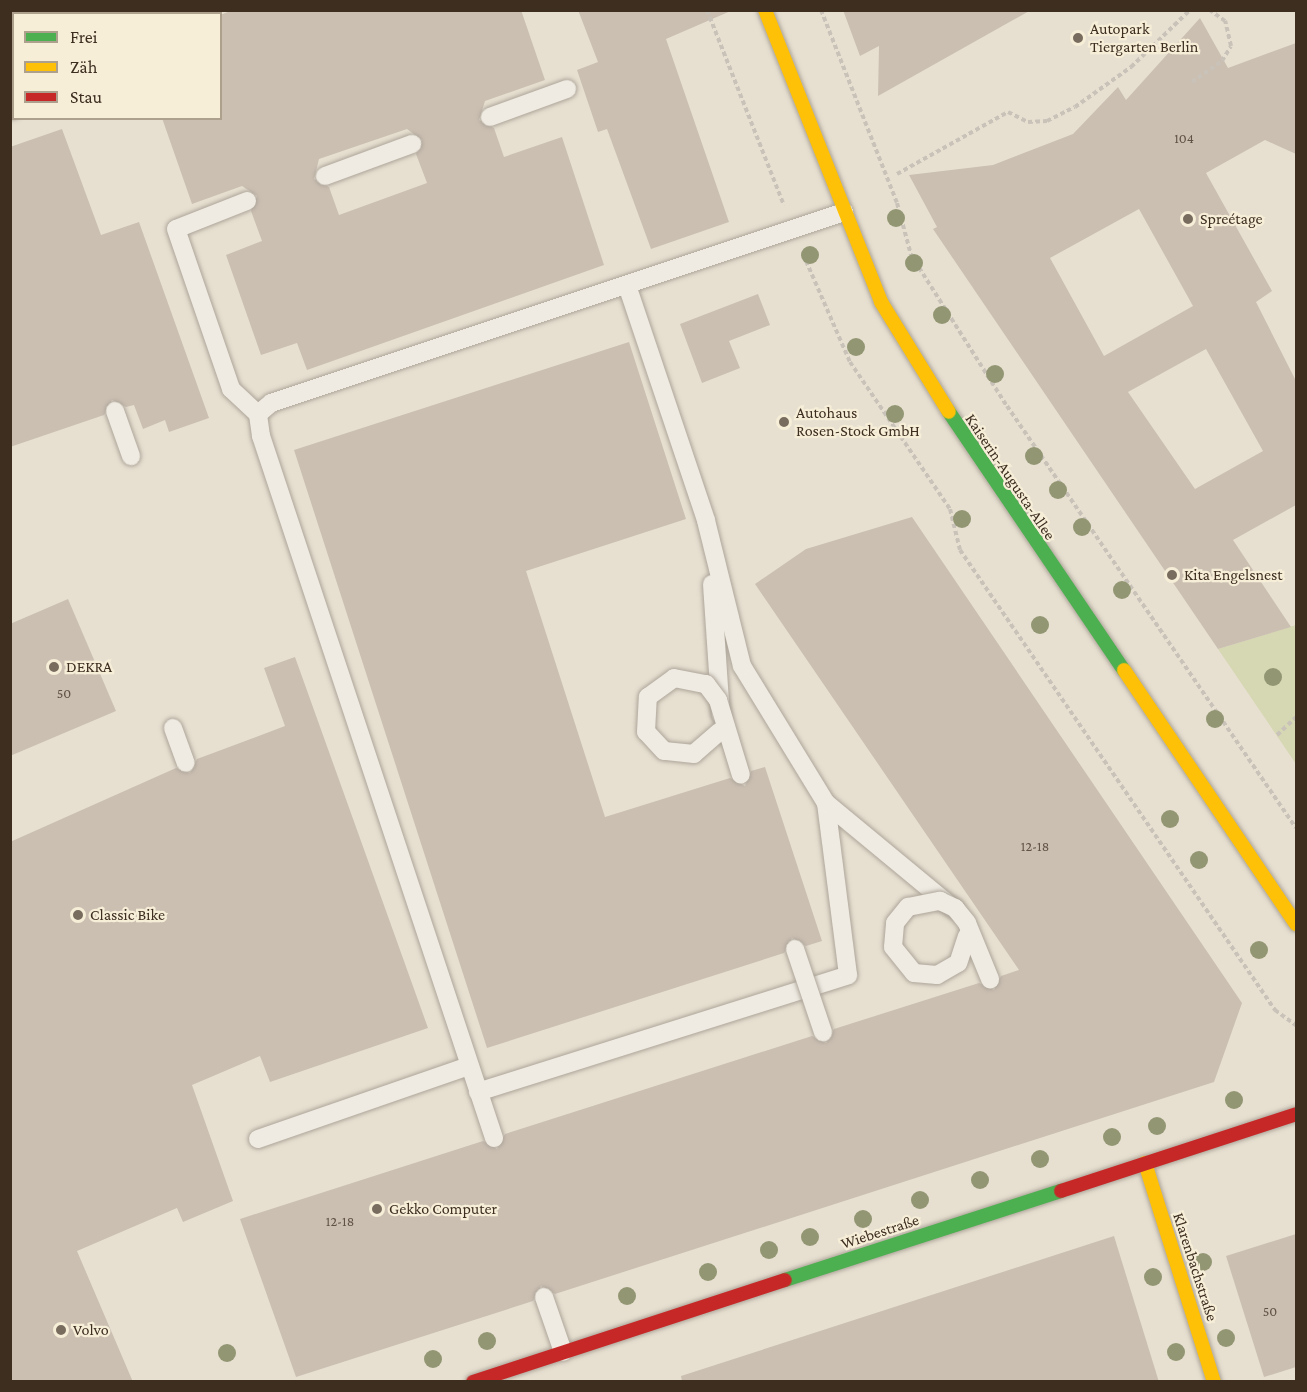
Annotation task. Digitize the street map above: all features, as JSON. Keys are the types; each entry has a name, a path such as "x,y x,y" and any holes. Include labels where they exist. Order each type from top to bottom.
{"street":[{"name":"Kaiserin-Augusta-Allee","path":"765,10 881,302 952,421 1296,924"},
{"name":"Wiebestraße","path":"473,1382 1296,1114"},
{"name":"Klarenbachstraße","path":"1145,1163 1214,1382"}],"lane":[{"path":"490,117 567,89"},
{"path":"325,176 412,144"},
{"path":"247,201 176,229 231,389 258,414 261,436 494,1138"},
{"path":"258,414 271,403 844,212"},
{"path":"627,285 706,520 742,666 826,803 957,911 968,936 958,963 930,976 900,962 892,934 899,915 915,903 932,900 955,908 990,979"},
{"path":"115,411 131,456"},
{"path":"706,520 724,701 718,732 694,754 664,751 646,732 648,697 674,678 706,684 718,700 741,775"},
{"path":"172,728 186,763"},
{"path":"478,1092 848,975 826,803"},
{"path":"795,949 823,1032"},
{"path":"258,1138 469,1066"},
{"path":"544,1297 563,1352"}],"path":[{"path":"707,10 793,229 850,362 950,509 960,550 1275,1010 1296,1025"},
{"path":"821,10 897,203 911,255 1007,406 1296,828"},
{"path":"897,174 1008,112 1028,122 1047,120 1075,106 1131,68 1190,10"},
{"path":"1192,82 1222,61 1231,46 1225,21 1210,10"},
{"path":"1277,735 1296,717"}],"green space":[{"path":"1296,625 1296,764 1218,649"}],"building":[{"path":"233,10 521,10 545,80 485,101 479,120 494,128 504,157 562,137 604,265 307,370 297,343 261,355 226,255 262,241 251,211 257,196 242,186 192,204 163,120 222,120 222,14","holes":["407,129 422,140 416,154 427,183 339,215 329,187 314,179 319,159"]},
{"path":"578,10 733,10 666,39 729,222 651,249 607,129 598,132 577,70 598,62"},
{"path":"843,10 1031,10 878,96 879,46 860,56"},
{"path":"1200,18 1228,68 1296,43 1296,154 1265,140 1206,173 1272,291 1256,302 1296,381 1296,505 1233,540 1291,627 1218,649 933,229 937,227 909,175 993,165 1073,134 1118,87 1126,100","holes":["1139,209 1193,306 1104,356 1050,258","1206,349 1263,451 1195,489 1128,392"]},
{"path":"62,129 101,235 139,222 209,418 169,432 165,420 143,429 134,405 126,407 112,400 104,415 10,447 10,147"},
{"path":"758,294 770,325 729,341 740,368 702,383 680,324"},
{"path":"629,342 686,519 526,571 605,817 730,778 745,786 751,771 765,767 822,941 806,946 792,938 784,953 487,1048 294,450"},
{"path":"912,517 1242,1003 1214,1082 555,1294 541,1286 533,1301 296,1377 240,1219 483,1141 497,1149 505,1134 812,1036 826,1043 834,1029 979,983 994,990 1001,976 1019,970 755,584 806,549"},
{"name":"DEKRA","path":"68,599 116,711 10,756 10,624"},
{"path":"295,657 428,1028 270,1082 260,1056 192,1085 233,1201 183,1222 177,1208 77,1251 133,1382 10,1382 10,842 176,768 190,773 197,759 285,726 264,668"},
{"path":"1296,1234 1296,1367 1264,1377 1226,1256"},
{"path":"1114,1236 1159,1382 682,1382 681,1376"}],"traffic: fast":[{"path":"949,412 1124,670"},
{"path":"785,1280 1061,1191"}],"traffic: slow":[{"path":"765,10 881,302 949,412"},
{"path":"1124,670 1296,924"},
{"path":"1145,1163 1214,1382"}],"traffic: jam":[{"path":"1061,1191 1296,1114"},
{"path":"473,1382 785,1280"}],"place":[{"name":"Autopark Tiergarten Berlin","path":"1078,38"},
{"name":"Spreétage","path":"1188,219"},
{"name":"Autohaus Rosen-Stock GmbH","path":"784,422"},
{"name":"Kita Engelsnest","path":"1172,575"},
{"name":"DEKRA","path":"54,667"},
{"name":"Classic Bike","path":"78,915"},
{"name":"Gekko Computer","path":"377,1209"},
{"name":"Volvo","path":"61,1330"}]}
